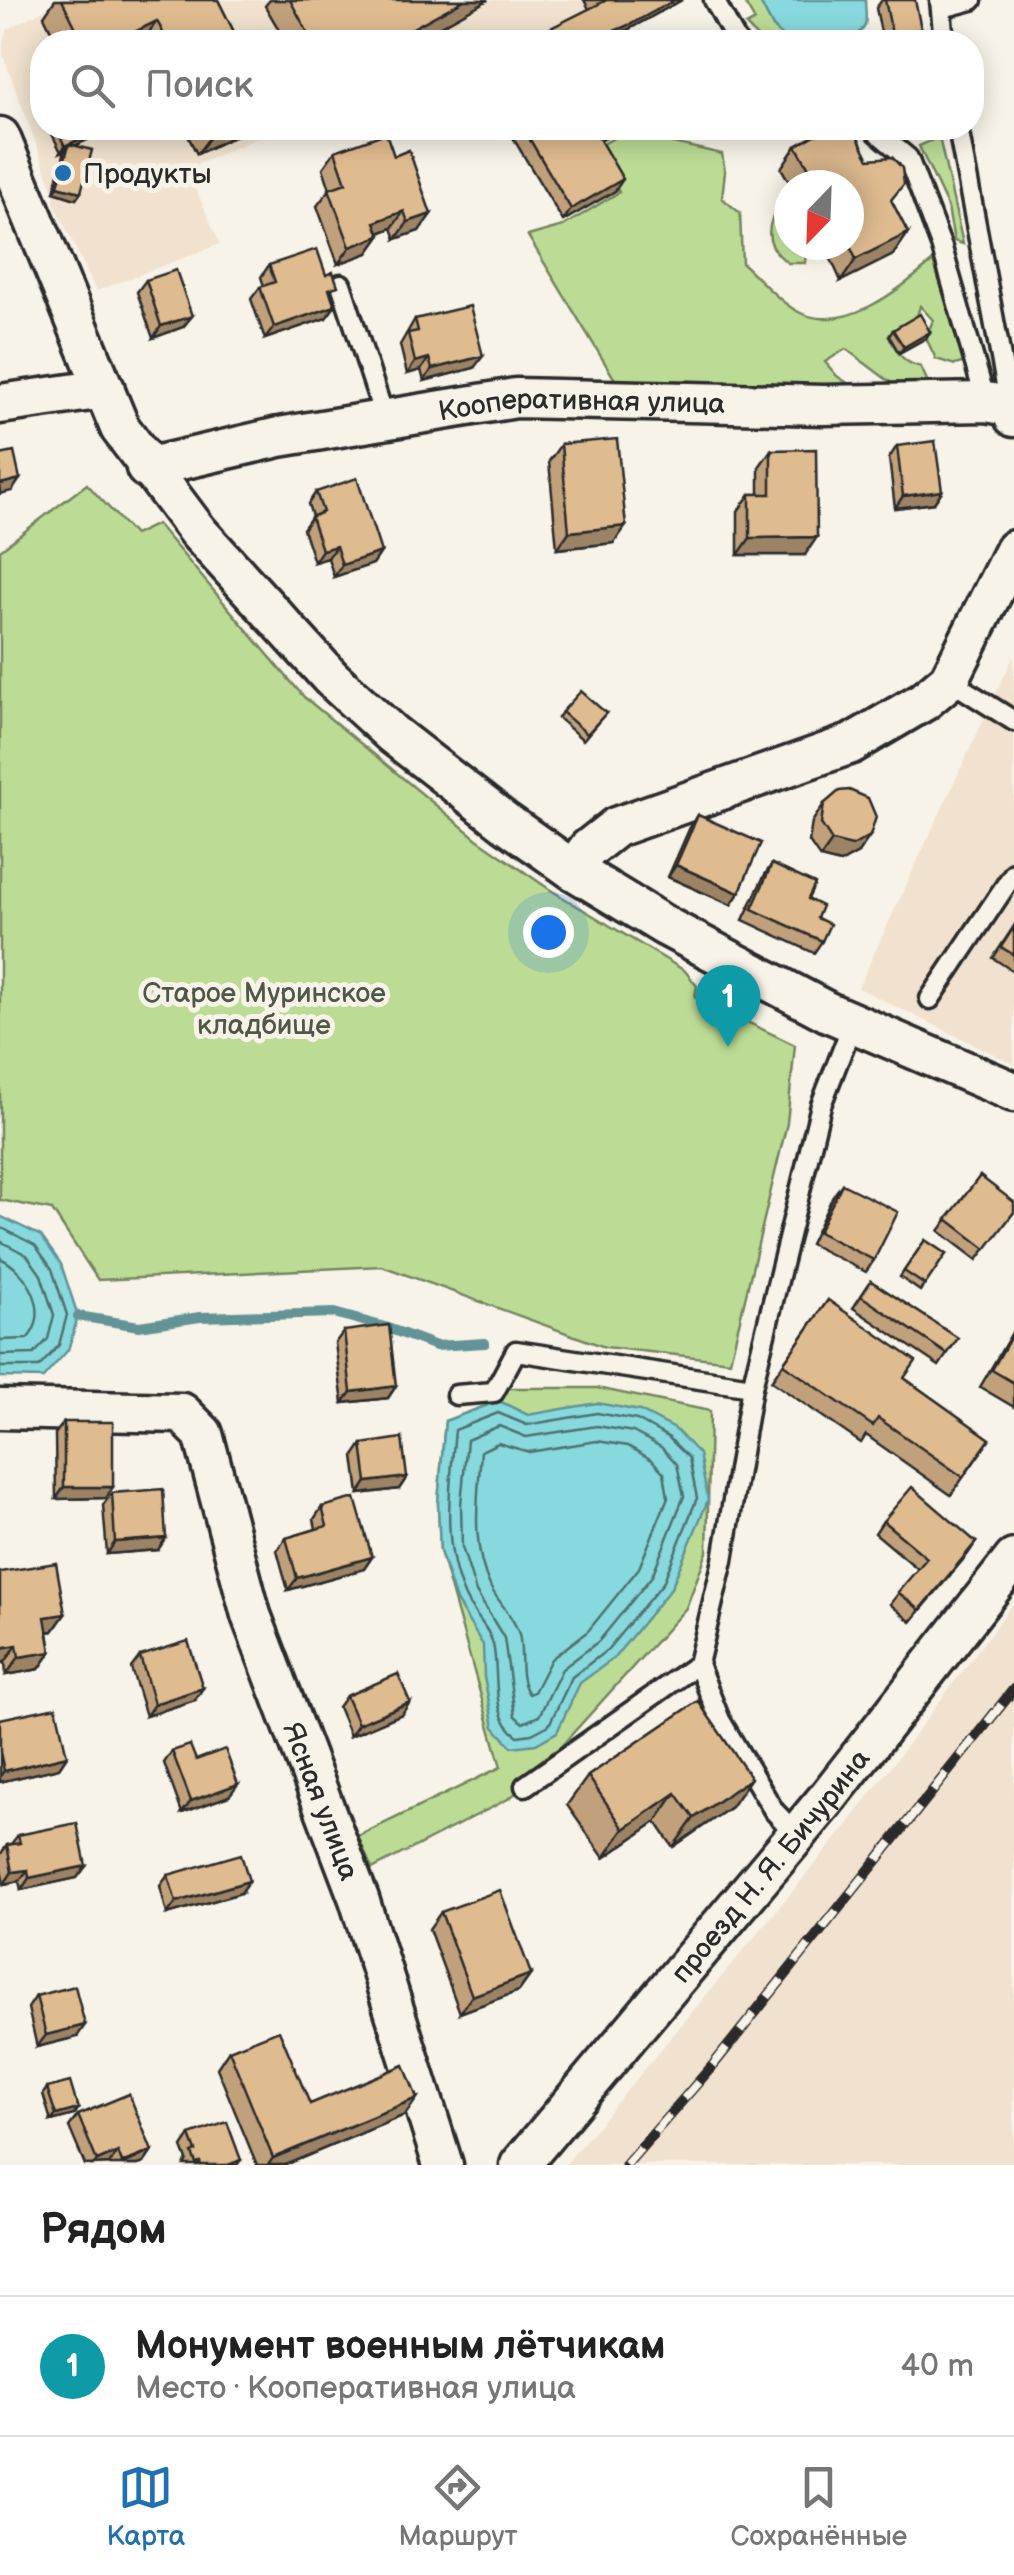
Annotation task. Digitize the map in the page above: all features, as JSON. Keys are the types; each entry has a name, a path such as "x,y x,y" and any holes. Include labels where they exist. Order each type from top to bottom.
{"street":[{"path":"0,137 120,428 146,468 274,620 331,678 392,734 573,870 664,926 853,1023 1014,1092"},
{"path":"0,404 105,390"},
{"name":"Кооперативная улица","path":"146,468 279,437 516,398 1003,408"},
{"path":"573,870 588,849 616,827 851,744 924,701 949,680 1014,550"},
{"name":"Ясная улица","path":"0,1409 182,1413 203,1434 250,1615 360,1899 443,2165"},
{"name":"проезд Н. Я. Бичурина","path":"520,2165 797,1835 1014,1559"}],"lane":[{"path":"714,0 730,30"},
{"path":"943,30 941,4 972,0"},
{"path":"886,140 908,158 1003,408"},
{"path":"960,140 1003,408"},
{"path":"341,284 385,419"},
{"path":"949,680 1014,721"},
{"path":"930,999 1014,873"},
{"path":"797,1835 774,1811 720,1720 698,1664 723,1560 752,1388 822,1105 853,1023"},
{"path":"456,1395 494,1392 516,1351 752,1388"},
{"path":"525,1786 698,1664"}],"shaded area":[{"path":"62,0 620,0 558,30 30,30 30,128 3,55 8,29"},
{"path":"35,140 253,140 187,169 220,244 96,291 54,203 54,192"},
{"path":"1014,655 1014,1064 858,988"},
{"path":"1014,1602 1014,2165 565,2165 846,1827"}],"green space":[{"path":"743,0 759,0 776,30 750,30 746,26 755,21"},
{"path":"610,140 660,140 722,154 722,198 740,213 742,263 795,310 813,317 831,318 869,306 933,261 966,362 955,365 936,359 926,338 933,320 920,306 916,320 889,336 905,360 921,367 930,387 898,388 846,349 825,362 855,388 620,388 528,236 563,226 619,192 594,149"},
{"path":"940,140 963,244 954,241 948,208 919,146"},
{"path":"774,215 774,247 770,239"},
{"name":"Старое Муринское кладбище","path":"87,484 134,535 157,524 304,697 477,839 549,889 685,971 697,986 695,997 795,1045 787,1123 730,1361 605,1347 382,1266 98,1280 52,1210 0,1200 0,550"},
{"path":"508,1388 597,1388 710,1411 707,1552 686,1608 525,1786 508,1799 372,1869 358,1836 501,1767 440,1551 438,1503 445,1421 499,1401"}],"water":[{"path":"759,0 865,0 862,30 773,27"},
{"path":"0,1216 41,1236 61,1264 78,1316 68,1350 43,1378 0,1377"},
{"path":"499,1401 528,1415 597,1403 640,1411 675,1429 699,1454 708,1500 671,1588 614,1658 580,1683 557,1732 536,1744 512,1747 494,1727 484,1677 483,1645 456,1601 440,1551 438,1503 445,1421"}],"building":[{"path":"62,0 218,0 233,30 162,30 157,21 139,30 77,30"},
{"path":"290,0 464,0 409,30 306,30"},
{"path":"607,0 675,0 617,30 547,30"},
{"path":"885,0 915,0 921,29 891,30"},
{"path":"366,140 388,140 394,156 409,150 431,214 408,222 404,211 375,222 380,236 350,247 329,189 346,183 335,151"},
{"path":"530,140 600,140 623,179 571,209"},
{"path":"806,140 859,140 869,159 892,157 902,168 904,184 891,200 908,233 864,255 864,170 810,170 796,146"},
{"path":"69,144 92,150 81,192 58,186"},
{"path":"317,249 326,275 333,272 338,286 329,289 335,306 274,327 260,287 275,282 269,265"},
{"path":"176,270 192,316 161,326 146,280"},
{"path":"470,306 483,356 432,369 429,358 415,362 408,333 418,331 415,319"},
{"path":"920,314 930,332 904,347 893,330"},
{"path":"617,439 626,526 569,532 561,444"},
{"path":"935,441 942,491 903,496 897,446"},
{"path":"816,449 817,537 750,538 750,494 771,494 771,450"},
{"path":"14,452 20,479 0,484 0,455"},
{"path":"357,478 381,552 342,565 336,546 322,550 311,517 323,512 316,492"},
{"path":"581,691 606,713 587,734 562,712"},
{"path":"849,790 868,798 876,817 870,836 852,846 832,841 821,824 824,804 839,791"},
{"path":"698,815 761,843 739,893 676,865"},
{"path":"772,864 815,884 808,899 822,906 817,918 830,924 822,941 752,909"},
{"path":"1014,927 1014,955 1001,947"},
{"path":"980,1176 1014,1202 1014,1212 986,1249 947,1219"},
{"path":"842,1184 898,1212 874,1260 818,1232"},
{"path":"925,1240 946,1254 925,1285 904,1271"},
{"path":"871,1281 958,1338 947,1354 861,1296"},
{"path":"828,1300 916,1361 904,1378 990,1439 963,1477 878,1418 873,1426 783,1364"},
{"path":"389,1325 396,1386 351,1392 344,1331"},
{"path":"1014,1331 1014,1383 992,1370"},
{"path":"64,1422 113,1422 113,1487 64,1487"},
{"path":"402,1438 407,1477 367,1482 362,1444"},
{"path":"912,1487 976,1542 920,1610 898,1592 927,1558 883,1521"},
{"path":"163,1489 166,1538 115,1542 112,1493"},
{"path":"355,1498 372,1557 297,1578 286,1538 327,1526 322,1507"},
{"path":"56,1563 65,1614 45,1617 51,1652 19,1657 17,1645 0,1648 0,1572"},
{"path":"188,1641 203,1688 154,1704 140,1656"},
{"path":"398,1674 410,1702 358,1724 346,1696"},
{"path":"698,1701 751,1778 694,1818 676,1793 624,1829 588,1776"},
{"path":"56,1707 67,1756 4,1771 0,1719"},
{"path":"190,1745 196,1760 225,1749 238,1784 191,1801 172,1751"},
{"path":"77,1823 86,1866 29,1878 28,1870 12,1872 7,1845 20,1843 18,1835"},
{"path":"241,1854 249,1881 176,1902 168,1875"},
{"path":"500,1890 531,1974 472,1996 441,1912"},
{"path":"75,1986 85,2025 46,2035 36,1996"},
{"path":"279,2030 310,2104 404,2065 417,2098 273,2158 229,2050"},
{"path":"70,2082 78,2109 56,2115 47,2088"},
{"path":"129,2094 152,2151 122,2163 118,2152 97,2161 78,2115"},
{"path":"227,2122 241,2160 228,2165 196,2163 190,2135"}],"waterway":[{"path":"78,1316 139,1326 200,1317 334,1313 436,1346 485,1343"}],"railway":[{"path":"626,2165 714,2064 1014,1689"}],"place":[{"name":"Продукты","path":"63,173"},
{"name":"Монумент военным лётчикам","path":"728,1047"}]}
